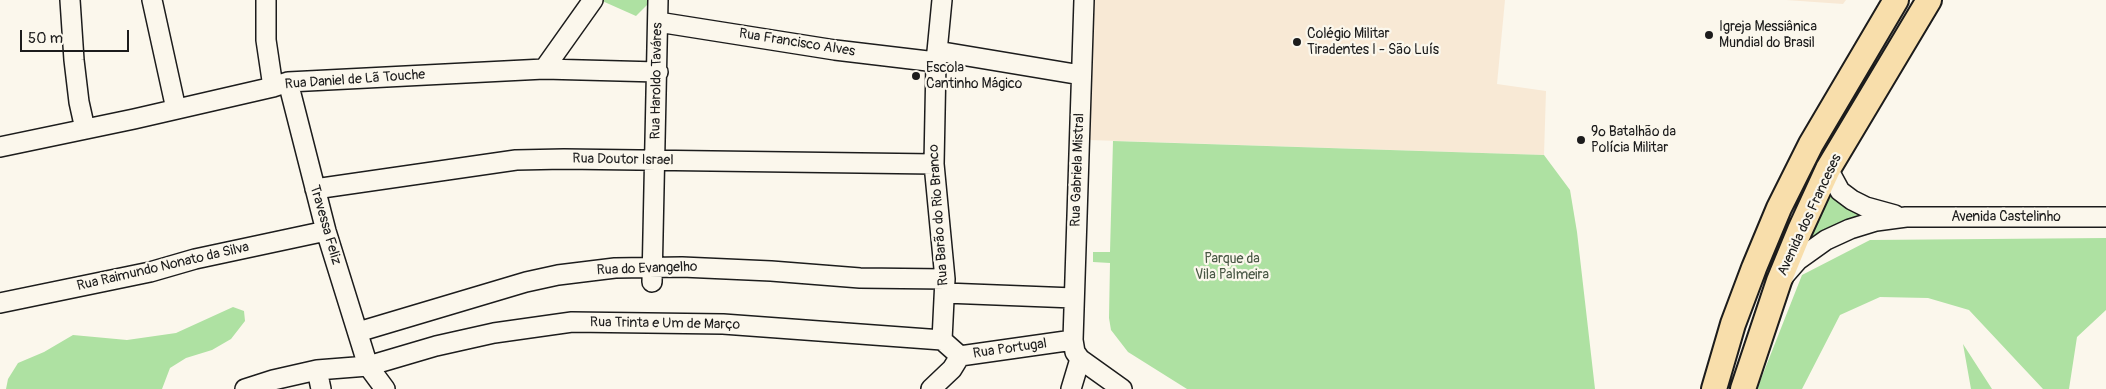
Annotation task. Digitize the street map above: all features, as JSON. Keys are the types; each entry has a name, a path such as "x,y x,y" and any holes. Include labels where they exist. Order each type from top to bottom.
{"main road":[{"name":"Avenida dos Franceses","path":"1714,389 1737,315 1779,208 1811,144 1896,0"},
{"name":"Avenida dos Franceses","path":"1743,389 1780,281 1800,230 1828,169 1929,0"}],"street":[{"path":"70,0 76,77 85,129"},
{"path":"152,0 176,110"},
{"name":"Travessa Feliz","path":"266,0 266,40 315,189 326,231 368,366"},
{"path":"544,69 593,0"},
{"name":"Rua Haroldo Taváres","path":"652,275 658,72 658,0"},
{"name":"Rua Barão do Rio Branco","path":"942,0 937,56 934,164 945,286 942,340"},
{"name":"Rua Gabriela Mistral","path":"1080,359 1075,352 1074,298 1084,0"},
{"name":"Rua Francisco Alves","path":"658,22 835,50 937,56 1081,75"},
{"name":"Rua Daniel de Lã Touche","path":"0,147 176,110 280,85 544,69 658,72"},
{"name":"Rua Doutor Israel","path":"315,189 516,160 934,164"},
{"name":"Avenida Castelinho","path":"1828,169 1840,191 1852,200 1866,207 1906,217"},
{"name":"Avenida Castelinho","path":"1780,281 1798,260 1812,249 1837,234 1876,221 1906,217 2106,217"},
{"name":"Rua Raimundo Nonato da Silva","path":"0,302 150,272 195,259 326,231"},
{"name":"Rua do Evangelho","path":"358,332 526,282 558,275 615,268 652,275 682,267 771,271 1074,298"},
{"name":"Rua Trinta e Um de Março","path":"245,389 273,380 317,370 368,366 436,346 494,333 572,322 723,324 942,340"},
{"path":"942,340 960,356"},
{"name":"Rua Portugal","path":"931,389 952,369 960,356 1074,340"},
{"path":"1071,389 1080,359 1122,389"},
{"path":"368,366 385,389"},
{"path":"317,370 321,389"}],"shaded area":[{"name":"Colégio Militar Tiradentes I - São Luís","path":"1094,0 1505,0 1497,84 1546,91 1544,155 1089,140"},
{"path":"1786,0 1846,0 1843,4"}],"green space":[{"path":"600,0 652,0 636,16"},
{"name":"Parque da Vila Palmeira","path":"1113,141 1544,155 1570,190 1577,232 1595,389 1187,389 1128,352 1111,330 1109,318 1110,263 1093,262 1093,252 1110,252"},
{"path":"1832,193 1870,215 1810,244 1808,241"},
{"path":"2106,238 2106,310 2077,337 2069,389 2043,389 1969,310 1928,298 1880,297 1840,315 1802,389 1757,389 1802,275 1870,240"},
{"path":"233,307 244,311 245,321 231,339 212,350 186,358 170,368 162,389 6,389 8,379 18,363 44,352 73,335 127,340 176,333"},
{"path":"1963,344 1992,389 1971,389"}],"place":[{"name":"Igreja Messiânica Mundial do Brasil","path":"1709,35"},
{"name":"Colégio Militar Tiradentes I - São Luís","path":"1297,42"},
{"name":"Escola Cantinho Mágico","path":"916,76"},
{"name":"9º Batalhão da Polícia Militar","path":"1581,140"}]}
